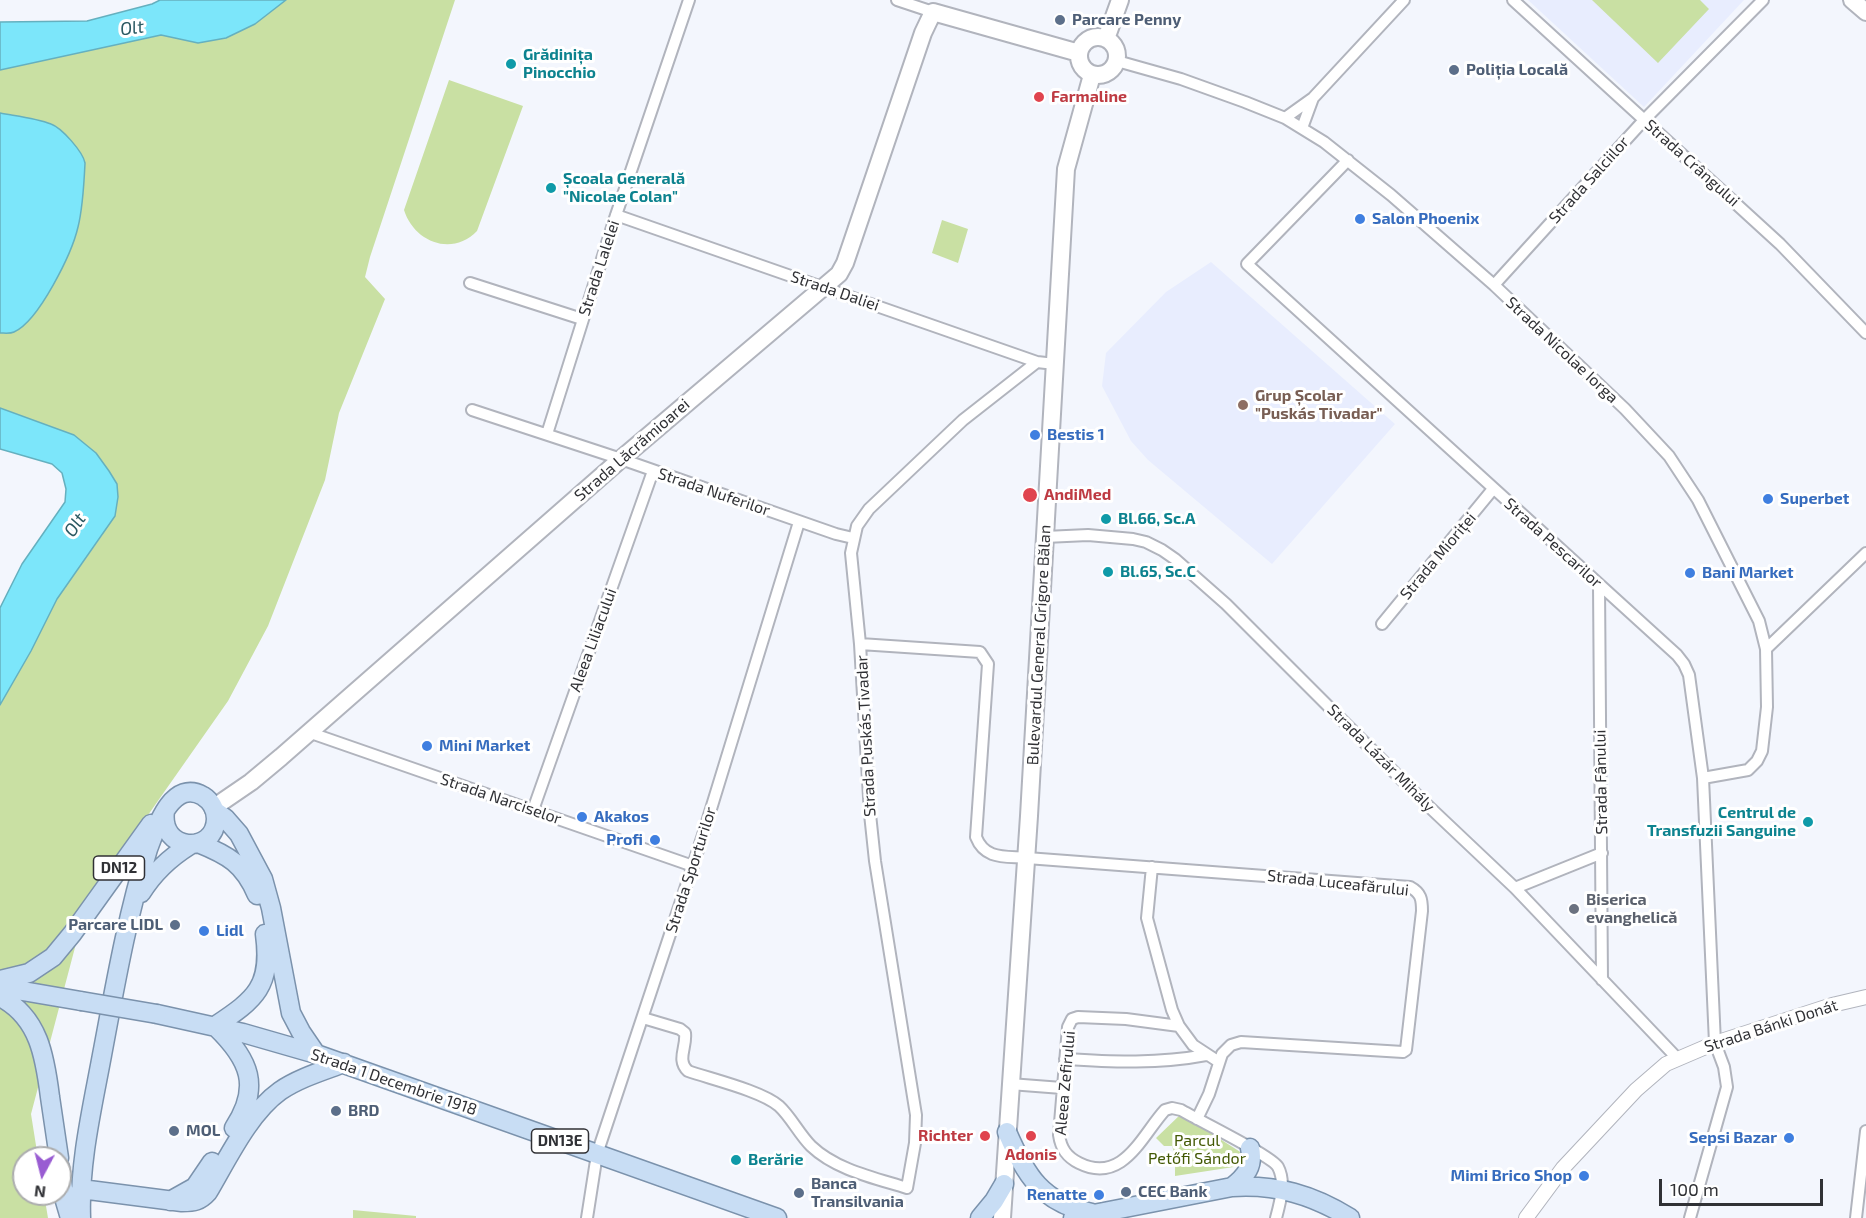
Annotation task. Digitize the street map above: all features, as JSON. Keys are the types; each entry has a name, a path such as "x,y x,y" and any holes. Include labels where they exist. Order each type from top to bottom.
{"main road":[{"path":"1106,39 1120,0"},
{"path":"1852,0 1866,12"},
{"path":"933,12 1079,53"},
{"name":"Strada Lăcrămioarei","path":"214,809 251,782 621,459 839,274 845,263 923,33 933,12"},
{"path":"1106,39 1115,48 1117,61 1114,67 1105,74 1092,75 1083,69 1079,53 1084,43 1089,40 1106,39"},
{"name":"Bulevardul General Grigore Bălan","path":"1002,1218 1027,858 1066,169 1092,75"},
{"path":"170,1201 188,1192 201,1179 240,1119 250,1095 250,1082 243,1059 232,1043 214,1026 241,1008 257,992 265,976 267,945 257,894 246,873 226,855 194,844 182,843 169,834 164,819 167,808 180,795 196,793 203,796 225,818 239,834 263,879 268,894 291,1013 316,1054"},
{"name":"DN12","path":"81,1218 85,1150 114,991 148,849 167,808"},
{"name":"DN12","path":"0,980 29,973 53,957 145,831 167,808"},
{"path":"194,844 205,840 214,827 214,809"},
{"name":"DN12","path":"133,911 140,894 158,868 172,856 194,844"},
{"name":"Strada 1 Decembrie 1918","path":"0,987 214,1026 316,1054 777,1218"},
{"path":"0,997 20,1010 38,1036 46,1067 56,1146"},
{"path":"81,1189 170,1201 195,1202 208,1192 251,1122 269,1100 292,1084 344,1063"},
{"path":"1007,1132 1027,1172 1042,1191 1067,1206 1094,1214"},
{"path":"1232,1187 1248,1171 1252,1157 1250,1148"},
{"path":"980,1218 994,1202 1004,1184"},
{"path":"1073,1218 1232,1187 1265,1186 1312,1198 1350,1218"},
{"path":"89,1218 94,1207 109,1193"}],"street":[{"name":"Strada Lalelei","path":"547,434 616,215 689,0"},
{"path":"897,0 933,12"},
{"path":"1285,118 1313,98 1404,0"},
{"name":"Strada Crângului","path":"1513,0 1780,244 1866,333"},
{"name":"Strada Salciilor","path":"1494,285 1644,120 1762,0"},
{"name":"Strada Nicolae Iorga","path":"1117,61 1214,90 1285,118 1348,160 1494,285 1625,409 1668,456 1698,500 1759,621 1766,649 1767,707 1762,751 1757,761 1748,770 1736,774 1703,778"},
{"path":"1302,128 1313,98"},
{"name":"Strada Pescarilor","path":"1348,160 1247,264 1677,655 1684,664 1693,690 1703,778 1715,1043 1724,1067 1727,1088 1690,1218"},
{"name":"Strada Daliei","path":"616,215 1037,362 1055,364"},
{"path":"470,283 582,319"},
{"name":"Strada Puskás Tivadar","path":"643,1018 680,1029 685,1033 686,1040 681,1059 688,1071 766,1098 779,1106 807,1141 827,1159 845,1168 908,1188 915,1143 916,1114 875,861 860,644 852,570 853,538 863,516 895,484 963,420 1037,362"},
{"name":"Strada Nuferilor","path":"472,410 621,459 799,522 853,538"},
{"name":"Aleea Liliacului","path":"533,810 653,471"},
{"name":"Strada Mioriței","path":"1382,624 1493,489"},
{"name":"Strada Sporturilor","path":"587,1218 597,1154 693,866 799,522"},
{"name":"Strada Lázár Mihály","path":"1045,537 1088,535 1133,539 1146,542 1175,559 1226,604 1415,793 1515,888 1677,1058"},
{"path":"1766,649 1863,555"},
{"name":"Strada Fânului","path":"1599,585 1602,980"},
{"name":"Strada Luceafărului","path":"860,644 980,652 988,664 976,837 980,847 986,852 994,855 1027,858 1410,887 1419,892 1422,900 1419,945 1407,1047 1403,1052 1241,1042 1227,1048 1219,1062 1209,1094 1197,1119"},
{"name":"Strada Narciselor","path":"308,732 693,866"},
{"path":"1515,888 1602,853"},
{"path":"1152,867 1147,918 1172,1010 1179,1026 1193,1045 1219,1062"},
{"name":"Strada Bánki Donát","path":"1526,1218 1563,1168 1656,1071 1677,1058 1715,1043 1832,1005 1866,997"},
{"name":"Aleea Zefirului","path":"1179,1026 1126,1019 1078,1017 1072,1019 1068,1027 1062,1088 1060,1144 1067,1155 1090,1167 1119,1163 1132,1155 1165,1110 1172,1108 1181,1110 1250,1148 1278,1167 1282,1189"},
{"path":"1065,1059 1106,1062 1171,1061 1206,1055"},
{"path":"1010,1084 1062,1088"},
{"path":"1856,1218 1866,1131"},
{"path":"1276,1218 1282,1189"}],"shaded area":[{"path":"1528,0 1744,0 1644,107"},
{"name":"Grup Școlar \"Puskás Tivadar\"","path":"1211,262 1395,424 1272,564 1148,460 1131,441 1102,386 1106,353 1166,292"}],"green space":[{"path":"286,0 455,0 370,257 365,277 385,299 339,413 325,480 268,626 228,701 87,902 31,1114 36,1146 12,1146 12,1206 46,1206 48,1218 0,1218 0,705 57,599 103,534 42,425 0,408 0,70 161,35 177,37 255,24"},
{"path":"1592,0 1700,0 1709,9 1658,63"},
{"path":"449,80 523,106 477,231 467,239 446,244 425,238 409,221 404,210"},
{"path":"942,220 968,229 958,263 932,253"},
{"name":"Parcul Petőfi Sándor","path":"1181,1114 1245,1155 1240,1166 1175,1176 1175,1155 1172,1146 1164,1146 1156,1138"},
{"path":"353,1210 416,1216 416,1218 353,1218"}],"water":[{"name":"Olt","path":"160,0 286,0 255,24 226,38 198,43 161,35 0,70 0,22 87,21"},
{"path":"0,113 39,120 56,126 76,147 85,163 80,219 75,239 62,269 34,315 24,325 9,333 0,333"},
{"name":"Olt","path":"0,408 74,435 96,453 109,471 117,484 118,497 115,516 57,599 0,705 0,608 22,564 65,502 66,489 62,473 52,464 0,449"}],"place":[{"name":"Parcare Penny","path":"1060,20"},
{"name":"Grădinița Pinocchio","path":"511,64"},
{"name":"Poliția Locală","path":"1454,70"},
{"name":"Farmaline","path":"1039,97"},
{"name":"Școala Generală \"Nicolae Colan\"","path":"551,188"},
{"name":"Salon Phoenix","path":"1360,219"},
{"name":"Grup Școlar \"Puskás Tivadar\"","path":"1243,405"},
{"name":"Bestis 1","path":"1035,435"},
{"name":"AndiMed","path":"1030,495"},
{"name":"Superbet","path":"1768,499"},
{"name":"Bl.66, Sc.A","path":"1106,519"},
{"name":"Bl.65, Sc.C","path":"1108,572"},
{"name":"Bani Market","path":"1690,573"},
{"name":"Mini Market","path":"427,746"},
{"name":"Akakos","path":"582,817"},
{"name":"Centrul de Transfuzii Sanguine","path":"1808,822"},
{"name":"Profi","path":"655,840"},
{"name":"Biserica evanghelică","path":"1574,909"},
{"name":"Parcare LIDL","path":"175,925"},
{"name":"Lidl","path":"204,931"},
{"name":"BRD","path":"336,1111"},
{"name":"MOL","path":"174,1131"},
{"name":"Richter","path":"985,1136"},
{"name":"Adonis","path":"1031,1136"},
{"name":"Sepsi Bazar","path":"1789,1138"},
{"name":"Berărie","path":"736,1160"},
{"name":"Mimi Brico Shop","path":"1584,1176"},
{"name":"CEC Bank","path":"1126,1192"},
{"name":"Banca Transilvania","path":"799,1193"},
{"name":"Renatte","path":"1099,1195"}]}
